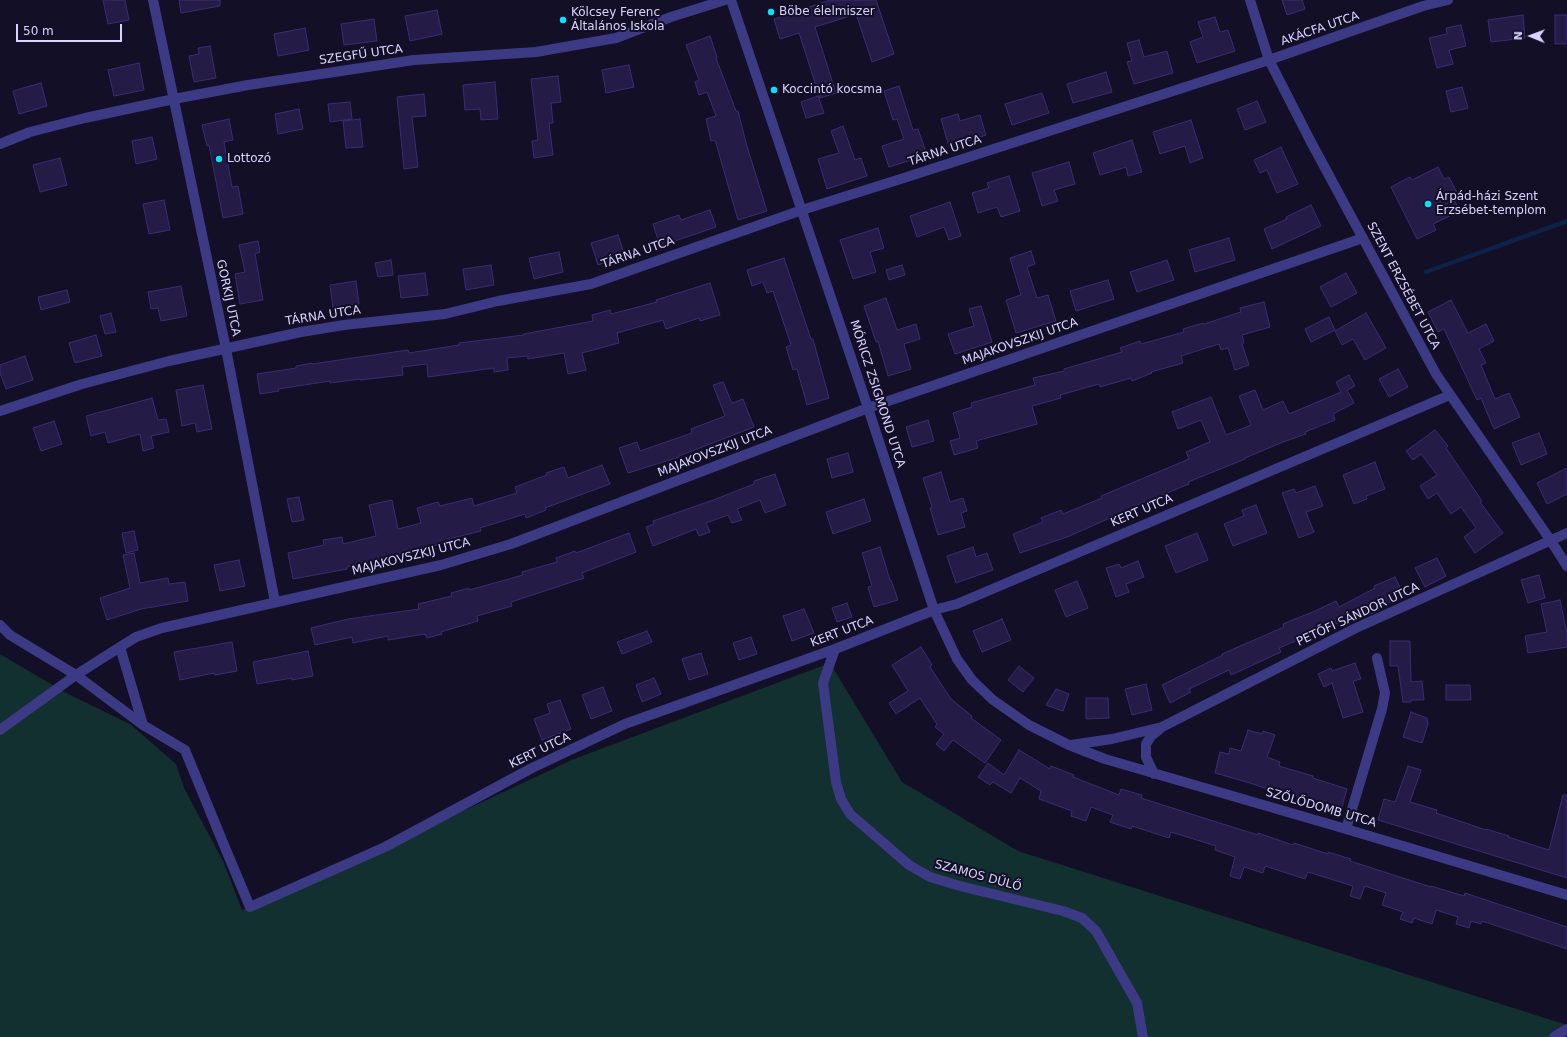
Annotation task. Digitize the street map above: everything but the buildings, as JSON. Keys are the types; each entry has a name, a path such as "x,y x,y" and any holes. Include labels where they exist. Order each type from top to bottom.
{"street":[{"name":"GORKIJ UTCA","path":"153,0 226,349 275,602"},
{"name":"SZEGFŰ UTCA","path":"0,144 30,132 174,99 248,85 414,60 536,52 616,38 725,0"},
{"name":"MÓRICZ ZSIGMOND UTCA","path":"731,0 934,610 957,659 972,680 993,700 1029,725 1069,745"},
{"name":"SZENT ERZSÉBET UTCA","path":"1250,0 1269,60 1307,136 1436,374 1551,540 1567,566"},
{"name":"AKÁCFA UTCA","path":"1269,60 1423,6 1448,0"},
{"name":"TÁRNA UTCA","path":"0,411 82,384 169,362 302,332 344,325 445,314 498,301 591,284 802,210 922,173 1269,60"},
{"name":"MAJAKOVSZKIJ UTCA","path":"0,730 76,675 120,647 136,638 162,628 441,565 511,544 868,408 1362,238"},
{"name":"KERT UTCA","path":"143,724 185,750 250,907 385,847 532,768 625,724 835,649 934,610 956,604 1450,395"},
{"name":"PETŐFI SÁNDOR UTCA","path":"1069,745 1112,739 1162,726 1356,628 1567,533"},
{"path":"0,625 10,635 76,675 143,724"},
{"path":"120,647 143,724"},
{"name":"SZAMOS DŰLŐ","path":"835,649 823,683 836,782 841,799 850,814 909,865 930,877 960,886 1063,911 1082,918 1096,931 1137,1003 1143,1037"},
{"path":"1346,829 1382,709 1385,693 1377,658"},
{"name":"PETŐFI SÁNDOR UTCA","path":"1154,774 1146,757 1146,744 1151,736 1162,726"},
{"name":"SZŐLŐDOMB UTCA","path":"1069,745 1105,759 1154,774 1346,829 1567,895"},
{"path":"1554,1037 1567,1028"}],"green space":[{"path":"0,654 68,694 130,724 176,764 184,788 223,861 242,910 382,849 574,759 830,663 902,782 1018,851 1567,1025 1567,1037 0,1037"}],"waterway":[{"path":"1426,272 1567,221"}],"place":[{"name":"Böbe élelmiszer","path":"771,12"},
{"name":"Kölcsey Ferenc Általános Iskola","path":"563,20"},
{"name":"Koccintó kocsma","path":"774,90"},
{"name":"Lottozó","path":"219,159"},
{"name":"Árpád-házi Szent Erzsébet-templom","path":"1428,204"}]}
